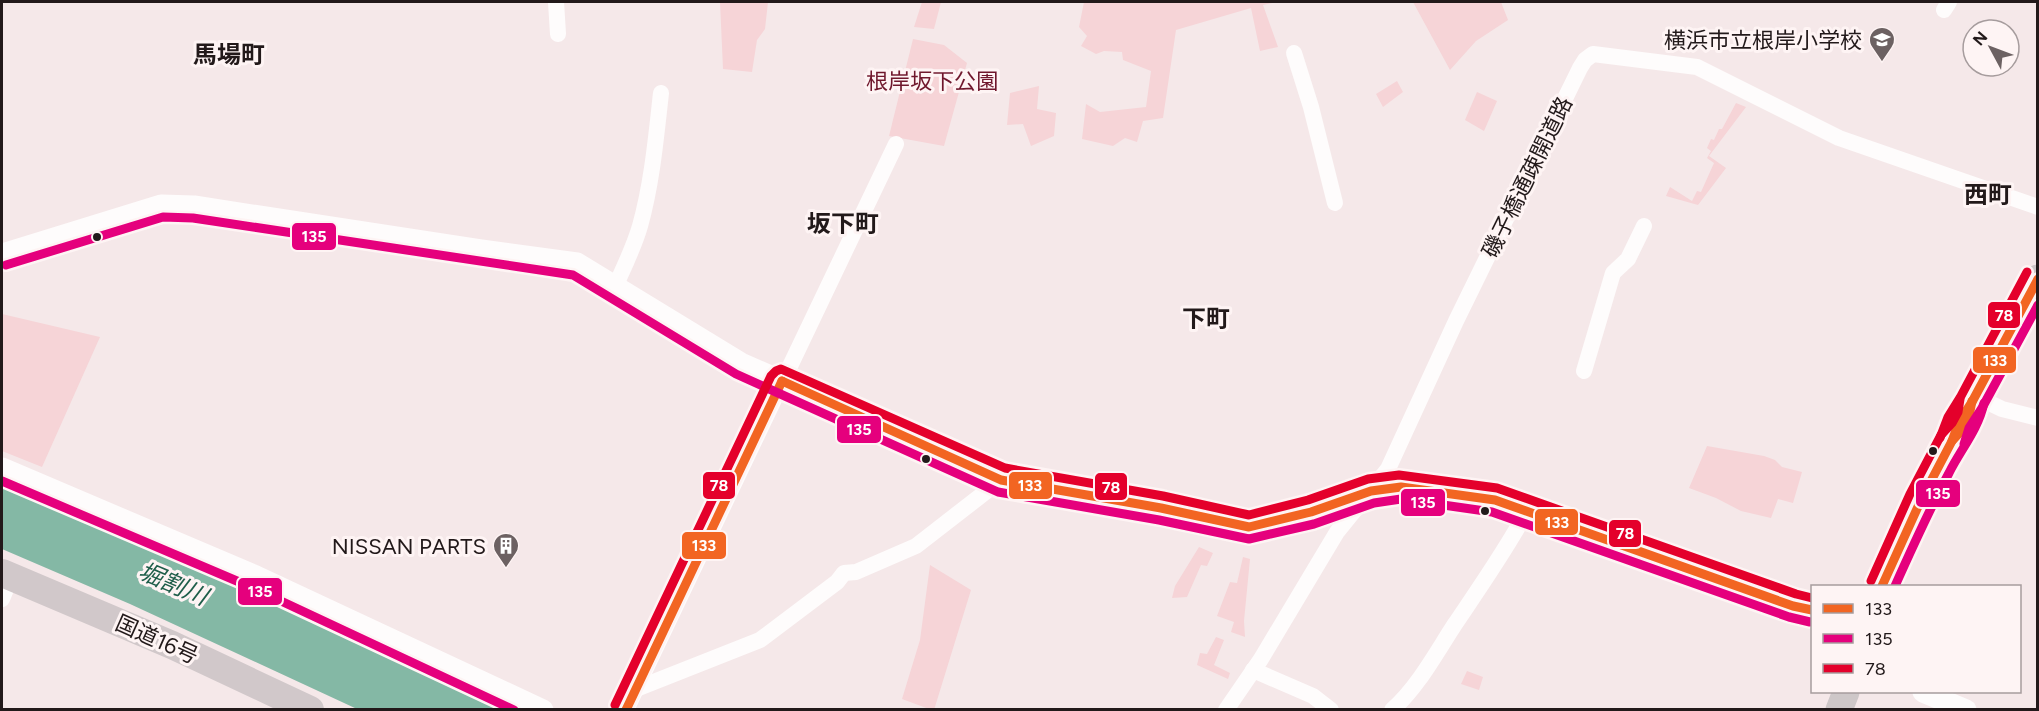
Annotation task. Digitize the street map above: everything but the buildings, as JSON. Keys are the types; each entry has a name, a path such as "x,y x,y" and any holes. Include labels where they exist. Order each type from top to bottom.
{"highway":[{"name":"国道16号","path":"5,583 172,645 310,710"}],"main road":[{"path":"1882,585 1921,500 1952,441 1954,428 1962,413 1974,399 2037,278"},
{"path":"1839,710 1846,693"}],"street":[{"path":"556,2 558,34"},
{"path":"1294,52 1311,107 1335,203"},
{"name":"磯子橋通疎開道路","path":"1226,710 1338,532 1388,469 1456,321 1580,68 1593,54 1697,67 1839,138 2037,207"},
{"path":"615,286 640,229 644,213 654,158 661,93"},
{"path":"626,710 896,144"},
{"path":"2,254 161,205 194,206 577,263 741,363 1001,480 1161,508 1249,527 1311,512 1371,491 1401,487 1496,500 1670,563 1811,610"},
{"path":"1584,371 1613,273 1628,260 1644,226"},
{"path":"1974,399 2037,418"},
{"path":"2,468 256,576 543,710"},
{"path":"636,689 760,640 837,582 844,573 856,572 916,546 1001,480"},
{"path":"1392,710 1405,698 1447,637 1527,511"},
{"path":"1253,670 1313,696 1331,710"},
{"path":"1925,693 1966,710"}],"green space":[{"path":"720,2 768,2 765,29 757,40 752,72 723,69"},
{"path":"922,2 941,2 934,29 914,27"},
{"path":"1084,2 1276,2 1263,5 1278,47 1260,51 1251,8 1176,30 1163,118 1143,121 1137,142 1125,138 1113,146 1082,139 1086,104 1100,112 1146,107 1151,71 1123,60 1122,52 1104,51 1096,54 1081,46 1087,36 1079,27"},
{"path":"1413,2 1501,2 1508,20 1476,41 1450,70"},
{"name":"根岸坂下公園","path":"913,39 944,45 967,63 944,146 889,136"},
{"path":"1397,81 1403,92 1383,107 1376,94"},
{"path":"1039,86 1037,109 1056,113 1054,136 1031,146 1023,124 1007,125 1010,93"},
{"path":"1477,92 1497,101 1484,131 1465,120"},
{"path":"1736,103 1746,107 1709,156 1726,168 1698,205 1666,196 1670,187 1692,201 1697,191 1701,192 1714,163 1707,158 1711,151 1707,148 1711,139 1714,140 1719,129 1722,129"},
{"path":"2,314 100,337 42,467 2,451"},
{"path":"1707,446 1764,456 1775,460 1782,467 1802,472 1793,503 1778,499 1771,518 1741,511 1689,488"},
{"path":"1199,547 1213,553 1207,566 1201,565 1187,597 1172,598 1175,586"},
{"path":"1243,557 1250,559 1244,621 1245,637 1231,632 1234,622 1217,616 1230,582 1237,583"},
{"path":"930,565 971,590 934,710 902,699 920,640"},
{"path":"1216,637 1224,640 1214,665 1230,673 1228,679 1197,665 1200,653 1207,654"},
{"path":"1467,671 1483,677 1479,690 1461,684"}],"water":[{"name":"堀割川","path":"2,480 263,595 511,709 357,709 130,604 2,549"}],"transit line":[{"name":"135","path":"6,265 163,217 193,218 573,275 736,374 998,492 1159,520 1249,539 1314,524 1374,503 1401,499 1492,512 1789,617 1810,622"},
{"name":"78","path":"1940,438 1948,417 2027,272"},
{"name":"133","path":"1952,441 1959,422 2038,279"},
{"name":"135","path":"1964,444 1969,428 2038,305"},
{"name":"78","path":"615,705 771,376 781,369 1005,468 1163,496 1249,515 1308,500 1368,479 1399,475 1497,488 1811,598"},
{"name":"133","path":"782,381 1001,480 1161,508 1249,527 1311,512 1371,491 1401,487 1495,500 1793,606 1811,610"},
{"name":"133","path":"626,710 782,381"},
{"name":"78","path":"1871,581 1910,494 1941,435 1958,412 1960,399"},
{"name":"133","path":"1882,585 1921,500 1952,441 1962,430 1969,416 1972,401"},
{"name":"135","path":"1895,585 1935,501 1973,431 1984,403"},
{"name":"135","path":"2,481 251,587 514,710"}],"place":[{"name":"横浜市立根岸小学校","path":"1882,63"},
{"name":"NISSAN PARTS","path":"506,569"}],"district":[{"name":"馬場町","path":"229,55"},
{"name":"西町","path":"1988,195"},
{"name":"坂下町","path":"843,224"},
{"name":"下町","path":"1206,319"}]}
